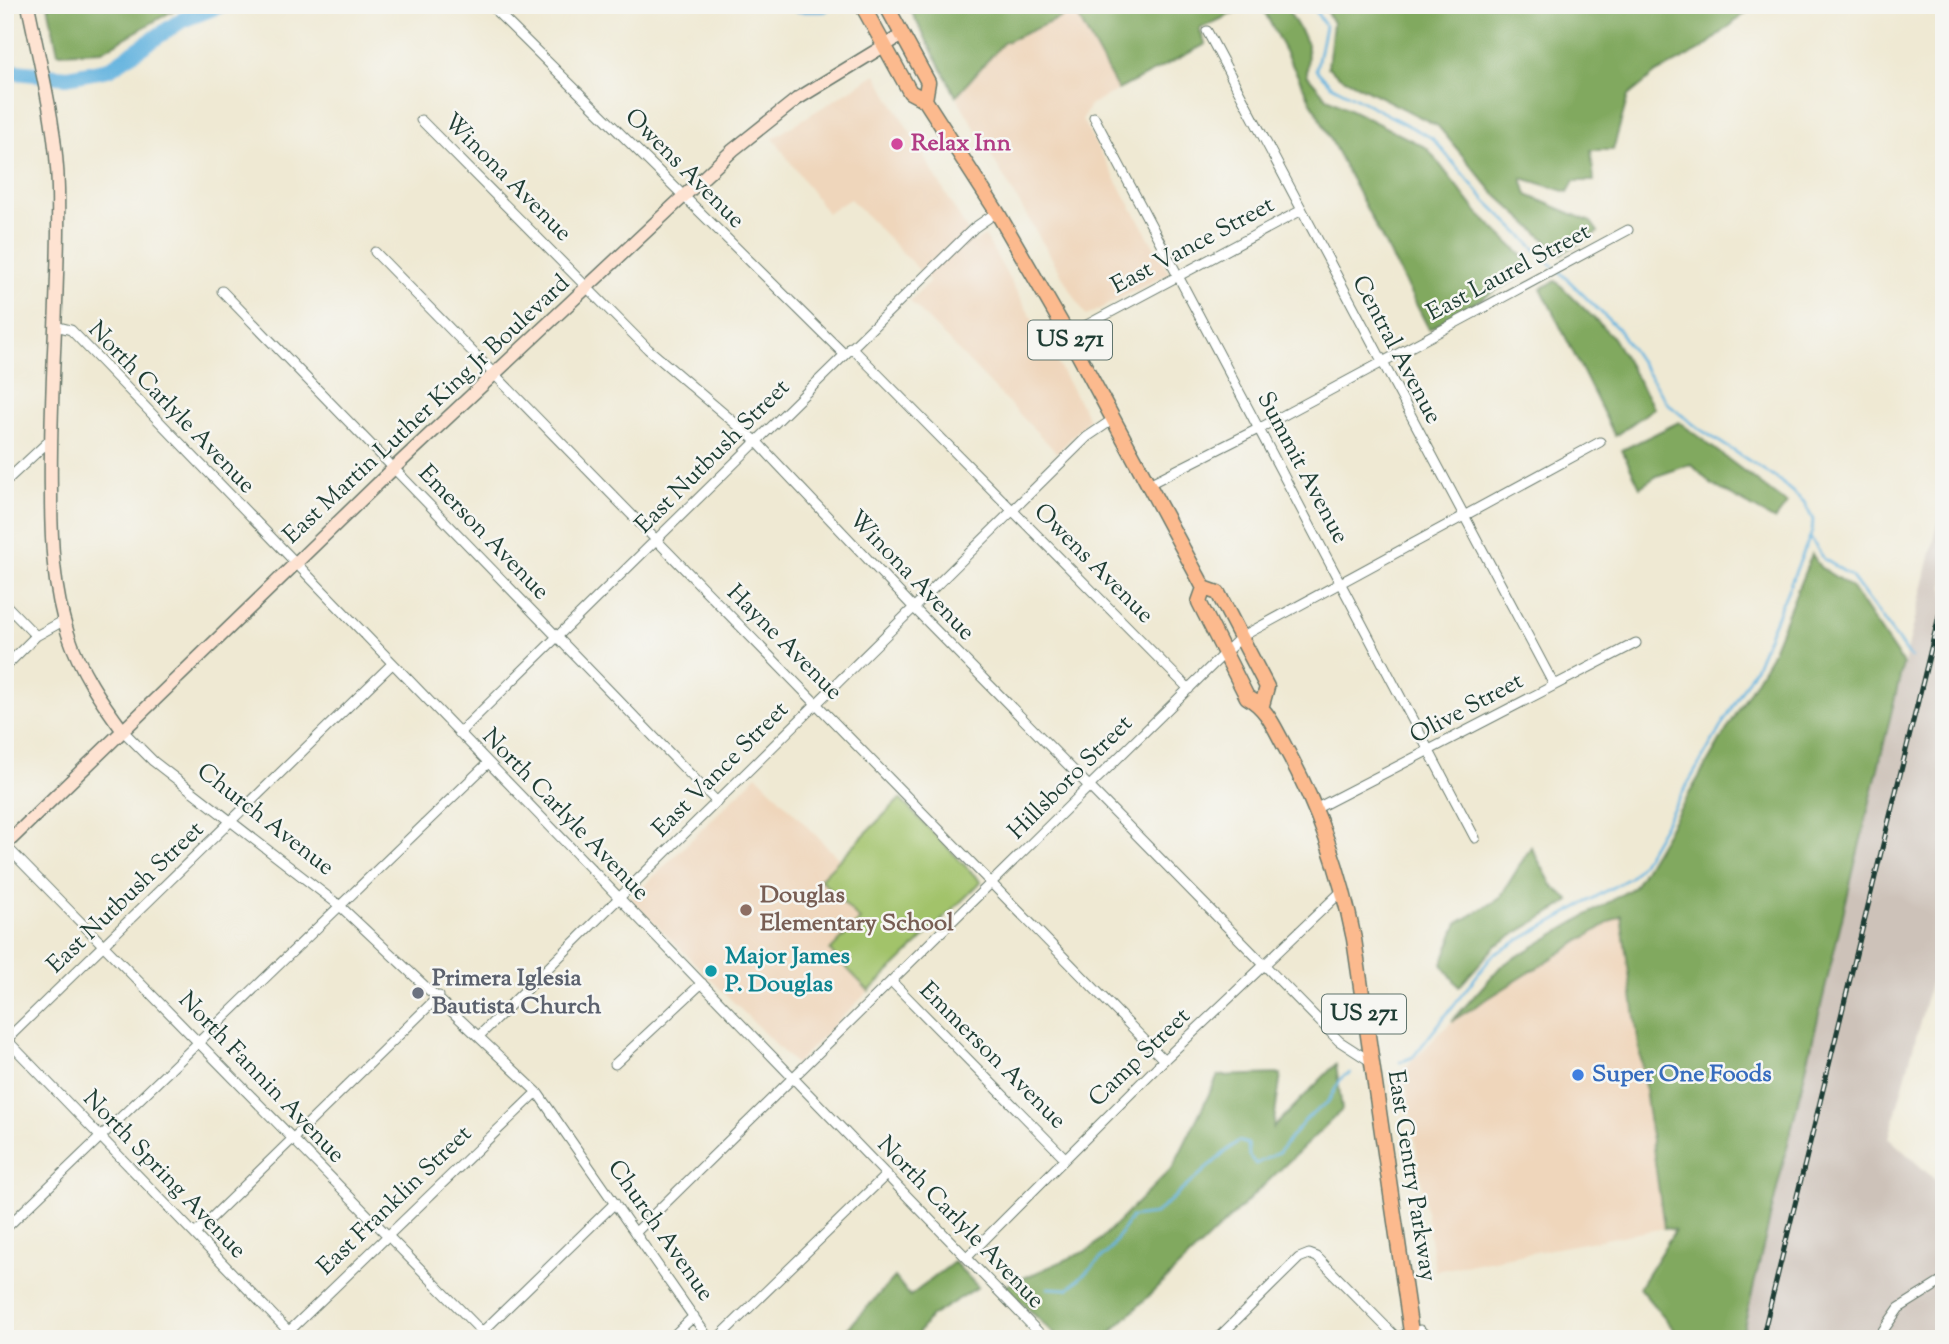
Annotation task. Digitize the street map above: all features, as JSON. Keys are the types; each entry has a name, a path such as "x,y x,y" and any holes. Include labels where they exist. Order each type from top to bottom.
{"main road":[{"name":"Church Avenue","path":"28,5 57,175 50,440 54,564 63,621 88,679 122,731"},
{"name":"East Gentry Parkway","path":"862,5 910,92 925,100 997,212 1068,335 1204,588 1218,593 1267,687 1262,705"},
{"name":"East Gentry Parkway","path":"886,5 928,82 925,100"},
{"name":"East Martin Luther King Jr Boulevard","path":"5,845 394,468 684,196 783,109 902,35"},
{"name":"East Gentry Parkway","path":"1204,588 1199,602 1247,697 1262,705 1317,808 1343,891 1356,949 1411,1336"}],"street":[{"name":"Owens Avenue","path":"497,12 684,196 1013,511 1189,689"},
{"name":"Central Avenue","path":"1207,31 1300,211 1554,685"},
{"name":"Summit Avenue","path":"1094,117 1475,838"},
{"name":"Winona Avenue","path":"421,120 677,376 756,441 915,609 1339,1041 1370,1061"},
{"name":"East Vance Street","path":"1068,335 1300,211"},
{"name":"East Nutbush Street","path":"459,733 974,228 997,212"},
{"name":"East Laurel Street","path":"1147,485 1260,428 1628,230"},
{"name":"Hayne Avenue","path":"375,252 1164,1060"},
{"name":"Emerson Avenue","path":"222,291 717,802"},
{"name":"North Carlyle Avenue","path":"55,326 71,330 1045,1339"},
{"name":"East Vance Street","path":"480,1035 1087,437 1112,420"},
{"path":"5,482 50,440"},
{"name":"Hillsboro Street","path":"635,1233 1241,637 1341,580 1600,442"},
{"path":"5,604 36,636"},
{"path":"5,667 36,636 63,621"},
{"name":"Olive Street","path":"1317,808 1636,643"},
{"name":"East Nutbush Street","path":"6,1040 106,946 392,664"},
{"name":"Church Avenue","path":"122,731 153,761 234,821 340,906 439,996 537,1092 709,1339"},
{"path":"5,1229 488,763"},
{"name":"North Fannin Avenue","path":"5,845 387,1235 482,1337"},
{"name":"Camp Street","path":"967,1257 1164,1060 1343,891"},
{"name":"Emmerson Avenue","path":"891,981 1065,1158"},
{"path":"615,1064 702,983"},
{"path":"195,1234 439,996"},
{"name":"North Spring Avenue","path":"6,1040 293,1335"},
{"name":"East Franklin Street","path":"281,1339 293,1335 387,1235 537,1092"},
{"path":"717,1339 887,1174"},
{"path":"482,1337 615,1203"},
{"path":"1217,1339 1299,1258 1309,1254 1318,1257 1393,1337 1411,1336 1420,1330 1429,1339"},
{"path":"1877,1339 1899,1308 1944,1280"},
{"path":"670,1339 694,1316"}],"shaded area":[{"path":"1075,11 1118,90 1090,105 1082,120 1169,273 1086,316 956,96 1003,43"},
{"path":"876,74 974,242 985,236 1089,419 1057,453 910,301 930,281 850,199 827,213 773,138"},
{"path":"1944,499 1944,932 1889,1138 1944,1188 1944,1339 1741,1339"},
{"name":"Douglas Elementary School","path":"757,775 839,859 820,879 861,921 830,951 869,991 795,1064 631,899"},
{"path":"1621,914 1664,1228 1435,1271 1404,1069 1452,1021"}],"green space":[{"path":"48,5 183,5 102,51 58,53"},
{"path":"908,5 1251,5 1199,29 1206,44 1118,90 1075,11 1003,43 956,96"},
{"path":"1261,5 1285,5 1308,44 1307,75 1327,98 1427,148 1477,212 1535,268 1429,329"},
{"path":"1323,5 1751,5 1749,10 1702,49 1656,73 1628,96 1613,150 1591,150 1594,181 1574,181 1568,192 1522,178 1527,195 1591,222 1598,232 1561,254 1493,192 1438,126 1339,76 1328,67 1333,23"},
{"path":"1556,281 1612,336 1654,408 1615,436 1541,288"},
{"path":"1679,422 1787,504 1775,520 1711,484 1691,464 1657,476 1640,487 1622,450"},
{"path":"1812,554 1820,567 1851,587 1903,664 1741,1339 1682,1339 1639,1288 1675,1230 1664,1228 1621,915 1452,1021 1501,966 1634,887 1771,655"},
{"path":"900,799 981,882 869,991 830,951 860,920 820,879"},
{"path":"1531,847 1552,885 1570,901 1495,946 1459,987 1442,964 1458,923 1499,899"},
{"path":"1336,1064 1342,1110 1104,1339 1059,1339 1005,1286 1091,1249 1173,1167 1218,1076 1281,1074 1273,1128"},
{"path":"954,1262 978,1287 930,1317 914,1339 838,1339 895,1277 910,1296"}],"waterway":[{"path":"5,71 67,77 109,69 182,20 221,5"},
{"path":"798,5 823,5"},
{"path":"1312,5 1325,26 1316,70 1331,85 1432,138 1487,202 1553,266"},
{"path":"1400,1062 1413,1057 1493,955 1631,877 1642,863 1756,666 1812,532 1813,520 1804,502 1776,478 1698,428 1669,405 1618,329 1558,270"},
{"path":"1811,539 1824,559 1851,576 1911,658"},
{"path":"1048,1288 1068,1289 1110,1250 1131,1217 1155,1214 1238,1141 1248,1144 1249,1156 1256,1164 1279,1152 1307,1118 1328,1102 1342,1077 1350,1073"}],"railway":[{"path":"1762,1339 1944,595"}],"place":[{"name":"Relax Inn","path":"897,144"},
{"name":"Douglas Elementary School","path":"746,910"},
{"name":"Major James P. Douglas","path":"711,971"},
{"name":"Primera Iglesia Bautista Church","path":"418,993"},
{"name":"Super One Foods","path":"1578,1075"}]}
